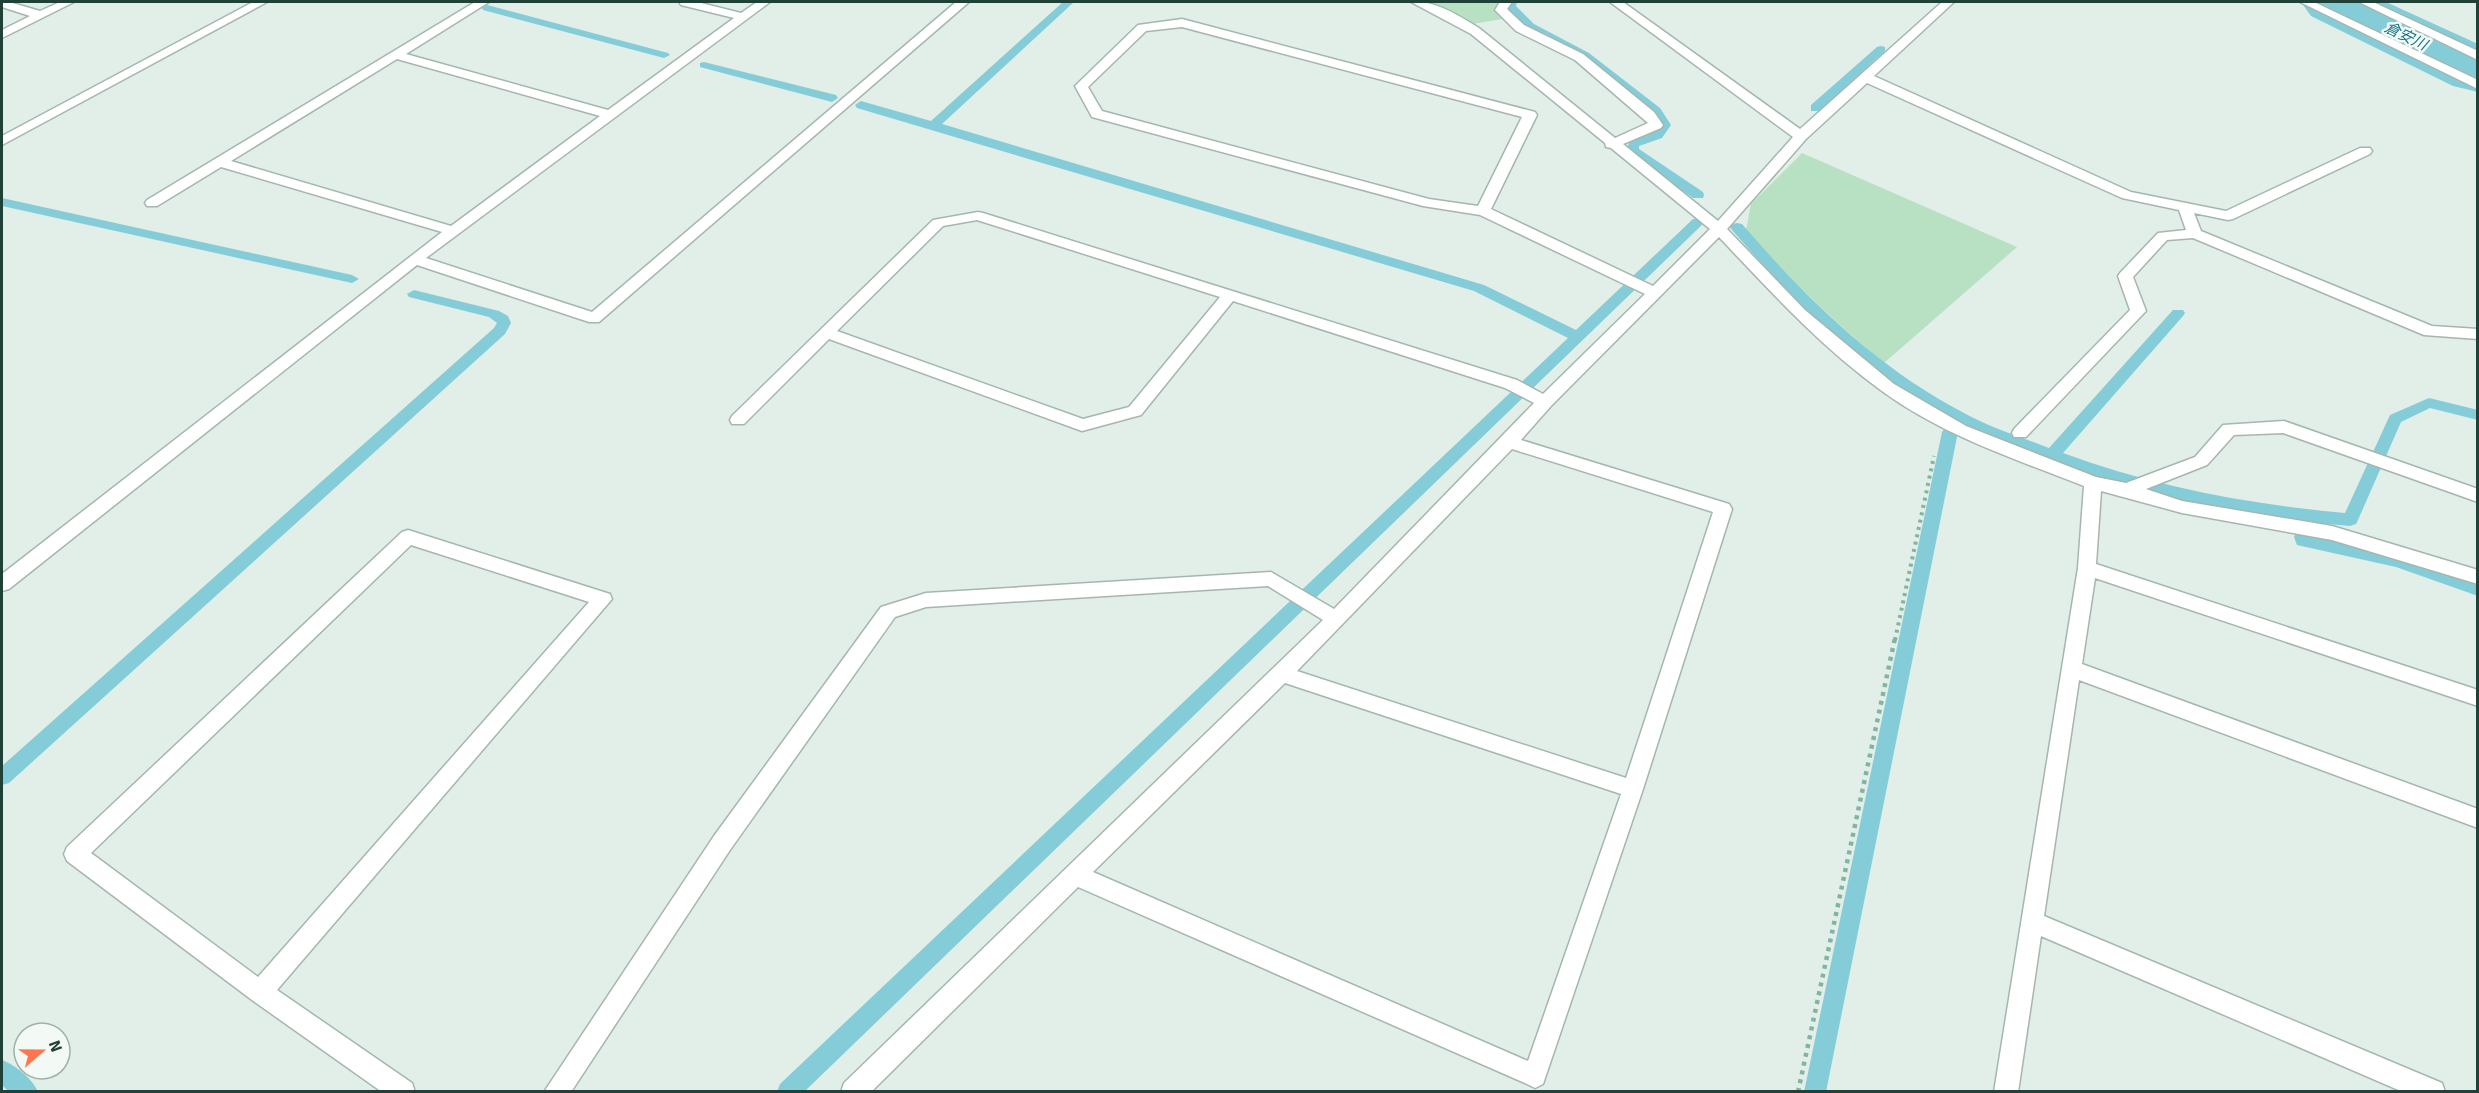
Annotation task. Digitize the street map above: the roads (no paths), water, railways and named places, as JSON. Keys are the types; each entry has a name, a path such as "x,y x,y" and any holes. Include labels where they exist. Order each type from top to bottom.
{"street":[{"path":"2,34 68,2"},
{"path":"2,141 261,2"},
{"path":"152,203 483,2"},
{"path":"685,2 743,17"},
{"path":"2,584 415,259 764,2"},
{"path":"415,259 594,318 963,2"},
{"path":"1417,2 1452,17 1475,32 1535,100"},
{"path":"1506,2 1501,10 1520,28 1579,57 1649,115 1656,125 1611,144"},
{"path":"1617,2 1801,136"},
{"path":"853,1092 1282,674 1509,442 1537,398 1648,289 1719,229 1801,136 1948,2"},
{"path":"2306,2 2478,85"},
{"path":"2365,2 2478,56"},
{"path":"2,3 41,15"},
{"path":"1648,289 1483,211 1428,203 1097,114 1081,86 1142,28 1182,23 1535,100 1611,144 1719,229 1800,313 1888,388 1960,430 2093,483 2137,485 2201,461 2229,429 2284,427 2478,496"},
{"path":"395,55 610,115"},
{"path":"1865,77 2127,195 2228,216 2365,151"},
{"path":"1483,211 1535,100"},
{"path":"219,162 453,231"},
{"path":"2185,207 2195,234"},
{"path":"738,420 938,223 978,216 1511,384 1537,398"},
{"path":"2020,433 2138,311 2126,276 2163,236 2195,234 2430,331 2478,334"},
{"path":"827,333 1082,425 1135,411 1230,295"},
{"path":"1075,875 1535,1076 1633,789 1723,509 1509,442"},
{"path":"2006,1092 2087,568 2093,483"},
{"path":"2137,485 2182,507 2332,532 2478,577"},
{"path":"260,992 603,599 408,537 75,854 260,992 404,1092"},
{"path":"2087,568 2478,698"},
{"path":"556,1092 722,843 888,612 926,600 1271,579 1336,619"},
{"path":"2072,669 2478,819"},
{"path":"1282,674 1633,789"},
{"path":"2032,921 2433,1092"}],"waterway":[{"path":"933,125 1069,2"},
{"path":"1512,2 1510,7 1530,26 1585,55 1656,111 1665,125 1658,135 1634,144 1632,150 1698,195"},
{"name":"倉安川","path":"2334,2 2478,71"},
{"path":"487,8 664,55"},
{"path":"1815,108 1881,49"},
{"path":"704,65 832,98"},
{"path":"861,105 933,125"},
{"path":"933,125 1479,288 1578,337"},
{"path":"2,202 352,279"},
{"path":"1578,337 1698,222"},
{"path":"1737,227 1760,254 1836,331 1892,376 1959,418 2052,454"},
{"path":"2,777 500,331 504,323 503,319 494,314 414,294"},
{"path":"2052,454 2178,313"},
{"path":"788,1092 1578,337"},
{"path":"2297,515 2350,520 2395,419 2429,403 2478,415"},
{"path":"1815,1092 1950,432"},
{"path":"2052,454 2117,478 2162,490 2199,499 2297,515"},
{"path":"2297,515 2298,520"},
{"path":"2302,537 2303,541 2398,561 2478,590"},
{"path":"2,1071 27,1092"}]}
